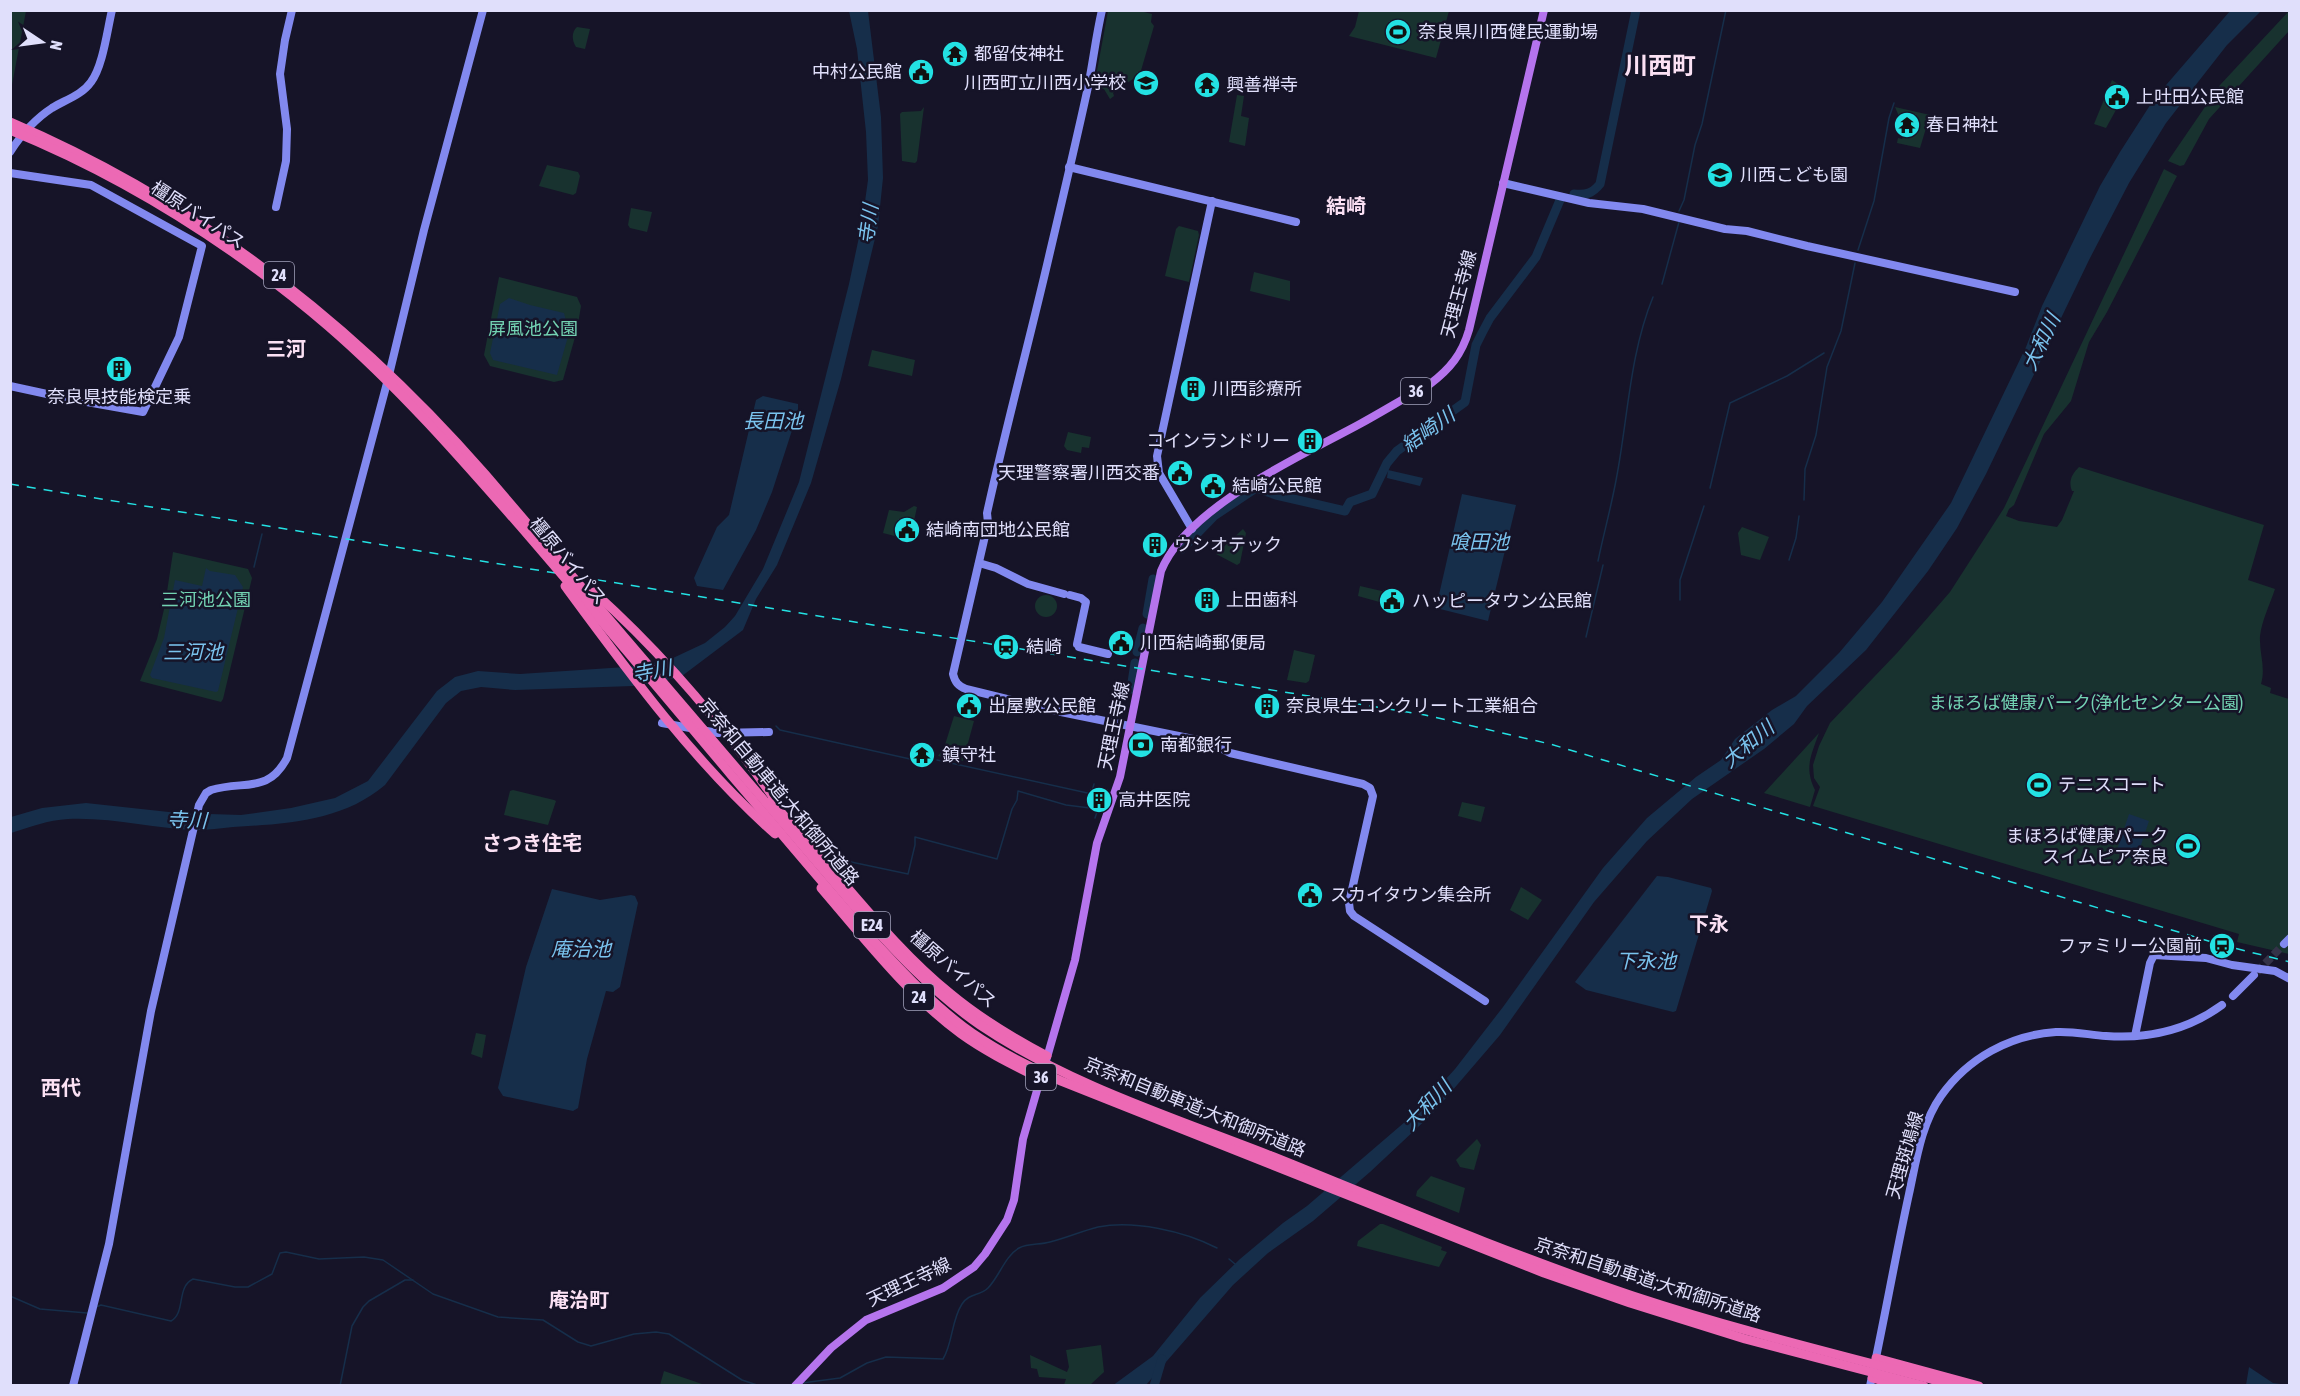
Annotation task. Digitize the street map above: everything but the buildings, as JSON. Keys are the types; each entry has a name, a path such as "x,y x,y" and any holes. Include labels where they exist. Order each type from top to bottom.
{"highway":[{"name":"橿原バイパス","path":"10,121 29,128 133,180 212,228 282,276 337,321 454,436 902,948 950,994 991,1024 1047,1056"},
{"name":"京奈和自動車道;大和御所道路","path":"10,121 103,165 212,229 293,288 388,371 453,437 620,629 887,955 934,1002 974,1034 1041,1072 1544,1273 1716,1330 1924,1386"},
{"name":"橿原バイパス","path":"14,133 98,174 206,237 276,287 387,383 446,443 889,966 936,1014 979,1046 1041,1079"},
{"name":"京奈和自動車道;大和御所道路","path":"14,133 99,172 207,236 289,294 376,370 447,442 802,853 940,994 980,1025 1052,1066 1119,1096 1558,1269 1634,1296 1747,1331 1957,1386"},
{"path":"542,555 623,666 669,720 755,816 802,853"},
{"path":"581,581 651,647 749,762 796,831 802,853"},
{"path":"1876,1358 1979,1386"},
{"path":"1871,1382 1903,1386"}],"main road":[{"name":"天理王寺線","path":"797,1383 831,1347 866,1320 943,1288 974,1267 1006,1220 1014,1200 1023,1139 1075,960 1097,843 1120,777 1161,571 1172,551 1207,515 1242,490 1430,384 1449,369 1463,348 1469,330 1544,10"}],"street":[{"path":"10,152 14,133 29,128 50,109 82,92 91,83 98,70 112,10"},
{"path":"276,207 286,161 287,129 280,74 292,10"},
{"path":"73,1386 109,1244 151,1011 198,808 206,793 211,790 268,781 280,771 287,758 483,10"},
{"path":"1102,10 1088,87 1011,416 1002,442 979,563 953,674 954,680 960,687 1060,712 1208,742 1230,753 1363,784 1370,788 1372,796 1350,893 1350,911 1354,916 1485,1001"},
{"path":"1069,166 1296,222"},
{"path":"10,173 91,185 202,246 179,337 143,412 10,386"},
{"path":"1503,183 1589,203 1643,209 1725,229 1748,231 2015,292"},
{"path":"1192,530 1160,472 1158,449 1212,201"},
{"path":"979,563 996,568 1028,584 1081,598 1086,602 1078,645 1108,654"},
{"path":"662,723 718,733 769,732"},
{"path":"2135,1036 2150,963 2154,955 2206,958 2275,971 2289,979"},
{"path":"2233,996 2254,975"},
{"name":"天理斑鳩線","path":"1871,1382 1919,1151 1924,1132 1940,1097 1969,1066 1986,1054 2015,1040 2058,1032 2135,1036 2190,1024 2222,1005"}],"green space":[{"path":"11,11 26,11 11,90"},
{"path":"1108,11 1140,11 1152,14 1151,22 1154,26 1140,74 1113,93 1114,96 1110,99 1104,89 1094,87"},
{"name":"奈良県川西健民運動場","path":"1359,11 1449,11 1436,58 1349,36 1355,27"},
{"path":"2289,11 2289,31 2209,119 2184,165 2180,166 2168,161 2220,85"},
{"path":"577,27 590,29 585,49 576,47 574,42 573,34"},
{"path":"2112,80 2127,90 2106,128 2094,124"},
{"path":"1237,95 1244,96 1241,116 1249,118 1245,146 1229,142"},
{"path":"924,107 917,161 915,163 902,161 900,114 921,111"},
{"name":"春日神社","path":"1895,107 1930,115 1920,148 1897,143 1898,138 1902,139 1904,136 1906,116 1898,114"},
{"path":"547,165 578,172 580,176 576,193 573,195 539,186"},
{"name":"まほろば健康パーク(浄化センター公園)","path":"2164,169 2177,176 2107,312 2089,342 2071,401 2044,434 2014,505 2006,516 2019,521 2057,527 2074,491 2072,491 2071,481 2079,467 2264,525 2248,580 2275,589 2260,636 2263,672 2261,684 2271,688 2270,693 2289,699 2289,954 2237,942 2239,934 1813,806 1820,787 1814,778 1813,765 1830,723 1897,653 1950,592 2004,508"},
{"path":"631,208 652,212 647,232 630,228 628,225"},
{"path":"1179,226 1198,231 1199,235 1189,282 1165,276 1176,229"},
{"path":"1254,272 1290,281 1290,301 1250,291"},
{"name":"屏風池公園","path":"499,277 577,297 581,306 577,330 563,380 554,382 490,366 484,355"},
{"path":"872,350 915,360 912,376 868,366"},
{"path":"1068,432 1091,437 1089,448 1082,447 1081,453 1067,450 1064,446"},
{"path":"914,506 917,507 910,540 883,533 889,510 904,512"},
{"path":"1742,527 1769,537 1760,560 1741,555 1738,533"},
{"path":"1243,529 1246,533 1240,563 1237,565 1216,554"},
{"name":"三河池","path":"173,552 248,569 252,578 221,702 140,681 157,639"},
{"path":"1360,586 1386,592 1383,603 1358,596"},
{"path":"1042,595 1050,595 1057,602 1057,610 1050,617 1042,617 1035,610 1035,602"},
{"path":"1294,650 1315,655 1309,681 1306,683 1287,680"},
{"path":"954,716 974,721 963,761 938,756 944,748"},
{"path":"1819,733 1809,768 1815,790 1810,807 1764,793"},
{"path":"510,791 556,801 548,825 504,815"},
{"path":"1462,802 1485,807 1481,822 1458,816"},
{"path":"1521,887 1542,900 1528,920 1510,910"},
{"path":"476,1033 486,1035 482,1058 471,1054"},
{"path":"1477,1139 1481,1145 1474,1170 1460,1167 1456,1160"},
{"path":"1431,1176 1465,1188 1459,1213 1416,1196 1417,1191"},
{"path":"1380,1224 1442,1247 1441,1250 1447,1252 1439,1267 1357,1246 1358,1241"},
{"path":"1101,1345 1104,1372 1090,1385 1064,1385 1066,1379 1039,1377 1037,1369 1031,1368 1030,1355 1067,1372 1069,1367 1066,1350"},
{"path":"664,1371 705,1385 660,1385"}],"water":[{"name":"寺川","path":"849,11 868,11 881,117 883,178 878,226 841,379 811,483 777,565 756,599 743,630 682,676 663,681 633,686 515,690 481,687 461,691 446,703 385,785 369,797 332,813 293,822 201,830 68,819 46,822 11,833 11,817 42,808 86,803 178,813 241,815 291,808 335,798 368,781 437,691 455,677 478,671 520,674 641,666 673,658 705,643 725,627 735,616 763,569 799,482 862,223 868,180 866,132 857,49"},
{"name":"大和川","path":"2230,11 2261,11 2227,45 2166,123 2129,183 2089,260 1986,474 1957,528 1928,571 1866,650 1807,706 1794,724 1764,749 1692,799 1647,841 1594,902 1500,1035 1433,1113 1370,1172 1313,1221 1268,1253 1233,1285 1146,1385 1112,1386 1153,1356 1200,1298 1240,1259 1307,1206 1413,1115 1455,1069 1503,1007 1603,868 1647,818 1696,777 1721,760 1735,739 1772,710 1796,696 1839,653 1882,602 1951,503 2026,347 2042,306 2100,186 2120,152 2154,99"},
{"path":"509,298 564,313 569,333 557,375 493,360 490,353 500,304"},
{"name":"長田池","path":"763,396 798,404 798,412 772,492 756,530 723,590 697,586 694,578 717,527 729,515 756,400"},
{"path":"1388,470 1423,478 1420,486 1387,478"},
{"name":"喰田池","path":"1462,494 1516,505 1488,621 1436,608"},
{"name":"三河池","path":"206,568 210,571 235,575 243,587 216,692 152,678 150,675 164,638 175,580 202,586"},
{"path":"2129,814 2149,821 2136,860 2116,853"},
{"name":"下永池","path":"1657,876 1711,888 1712,891 1676,1011 1673,1012 1586,990 1575,982"},
{"name":"庵治池","path":"552,889 600,900 631,895 635,896 638,903 620,987 613,992 606,991 587,1059 578,1108 573,1111 503,1096 498,1088 526,967"},
{"path":"2249,1367 2273,1383 2288,1385 2246,1385"}],"waterway":[{"name":"結崎川","path":"1574,194 1588,193 1600,184 1636,10"},
{"path":"1679,211 1684,200 1695,145 1702,124 1726,10"},
{"path":"1858,250 1874,201 1889,118 1894,103"},
{"name":"結崎川","path":"1182,549 1214,516 1256,488 1345,511 1350,502 1372,494 1387,463 1397,451 1465,402 1476,345 1490,318 1536,257 1560,200"},
{"path":"1662,284 1679,222"},
{"path":"1804,500 1805,469 1816,435 1827,367 1841,331 1855,263"},
{"path":"1598,561 1617,475 1634,362 1653,297"},
{"path":"1710,488 1730,403 1787,376 1824,353"},
{"path":"1680,600 1680,580 1704,506"},
{"path":"1789,560 1796,538 1799,516"},
{"path":"254,567 262,534"},
{"path":"1586,637 1603,565"},
{"name":"結崎川","path":"1147,614 1153,579"},
{"name":"結崎川","path":"1137,652 1143,628"},
{"name":"結崎川","path":"1131,689 1135,663"},
{"path":"776,726 780,730 919,761"},
{"path":"937,760 1092,794"},
{"path":"1088,806 1094,784"},
{"path":"837,859 908,874 915,837 997,859 1018,791 1066,805 1098,809 1095,818"},
{"path":"802,1383 840,1378 867,1363 886,1357 943,1359 962,1304 968,1298 988,1288 1010,1256 1023,1246 1050,1242 1098,1227 1127,1225 1159,1228 1217,1248"},
{"path":"96,1307 101,1305 171,1321 178,1312 184,1288 193,1279 235,1287 248,1287 272,1274 280,1253 286,1252 319,1259 364,1257 383,1260 433,1294 498,1317 543,1320 578,1342 591,1346 634,1334 656,1332 669,1334 742,1380 760,1386"},
{"path":"1229,1259 1235,1264"},
{"path":"340,1386 352,1326 363,1307 369,1301 405,1280 413,1280"},
{"path":"10,1296 40,1309 87,1313"},
{"path":"1154,1386 1162,1359"},
{"path":"783,1386 792,1385"}],"tunnel":[{"path":"2257,972 2284,944"}],"railway":[{"path":"10,484 1425,715 1550,744 2222,945 2290,962"}],"place":[{"name":"奈良県川西健民運動場","path":"1398,32"},
{"name":"都留伎神社","path":"955,54"},
{"name":"中村公民館","path":"921,72"},
{"name":"川西町立川西小学校","path":"1146,83"},
{"name":"興善禅寺","path":"1207,85"},
{"name":"上吐田公民館","path":"2117,97"},
{"name":"春日神社","path":"1907,125"},
{"name":"川西こども園","path":"1720,175"},
{"name":"奈良県技能検定乗","path":"119,369"},
{"name":"川西診療所","path":"1193,389"},
{"name":"コインランドリー","path":"1310,441"},
{"name":"天理警察署川西交番","path":"1180,473"},
{"name":"結崎公民館","path":"1213,486"},
{"name":"結崎南団地公民館","path":"907,530"},
{"name":"ウシオテック","path":"1155,545"},
{"name":"上田歯科","path":"1207,600"},
{"name":"ハッピータウン公民館","path":"1392,601"},
{"name":"川西結崎郵便局","path":"1121,643"},
{"name":"結崎","path":"1006,647"},
{"name":"出屋敷公民館","path":"969,706"},
{"name":"奈良県生コンクリート工業組合","path":"1267,706"},
{"name":"南都銀行","path":"1141,745"},
{"name":"鎮守社","path":"922,755"},
{"name":"テニスコート","path":"2039,785"},
{"name":"高井医院","path":"1099,800"},
{"name":"まほろば健康パーク スイムピア奈良","path":"2188,846"},
{"name":"スカイタウン集会所","path":"1310,895"},
{"name":"ファミリー公園前","path":"2222,946"}],"district":[{"name":"川西町","path":"1660,66"},
{"name":"結崎","path":"1346,206"},
{"name":"三河","path":"286,349"},
{"name":"さつき住宅","path":"532,843"},
{"name":"下永","path":"1709,924"},
{"name":"西代","path":"61,1088"},
{"name":"庵治町","path":"579,1300"}],"park label":[{"name":"三河池公園","path":"206,600"}]}
